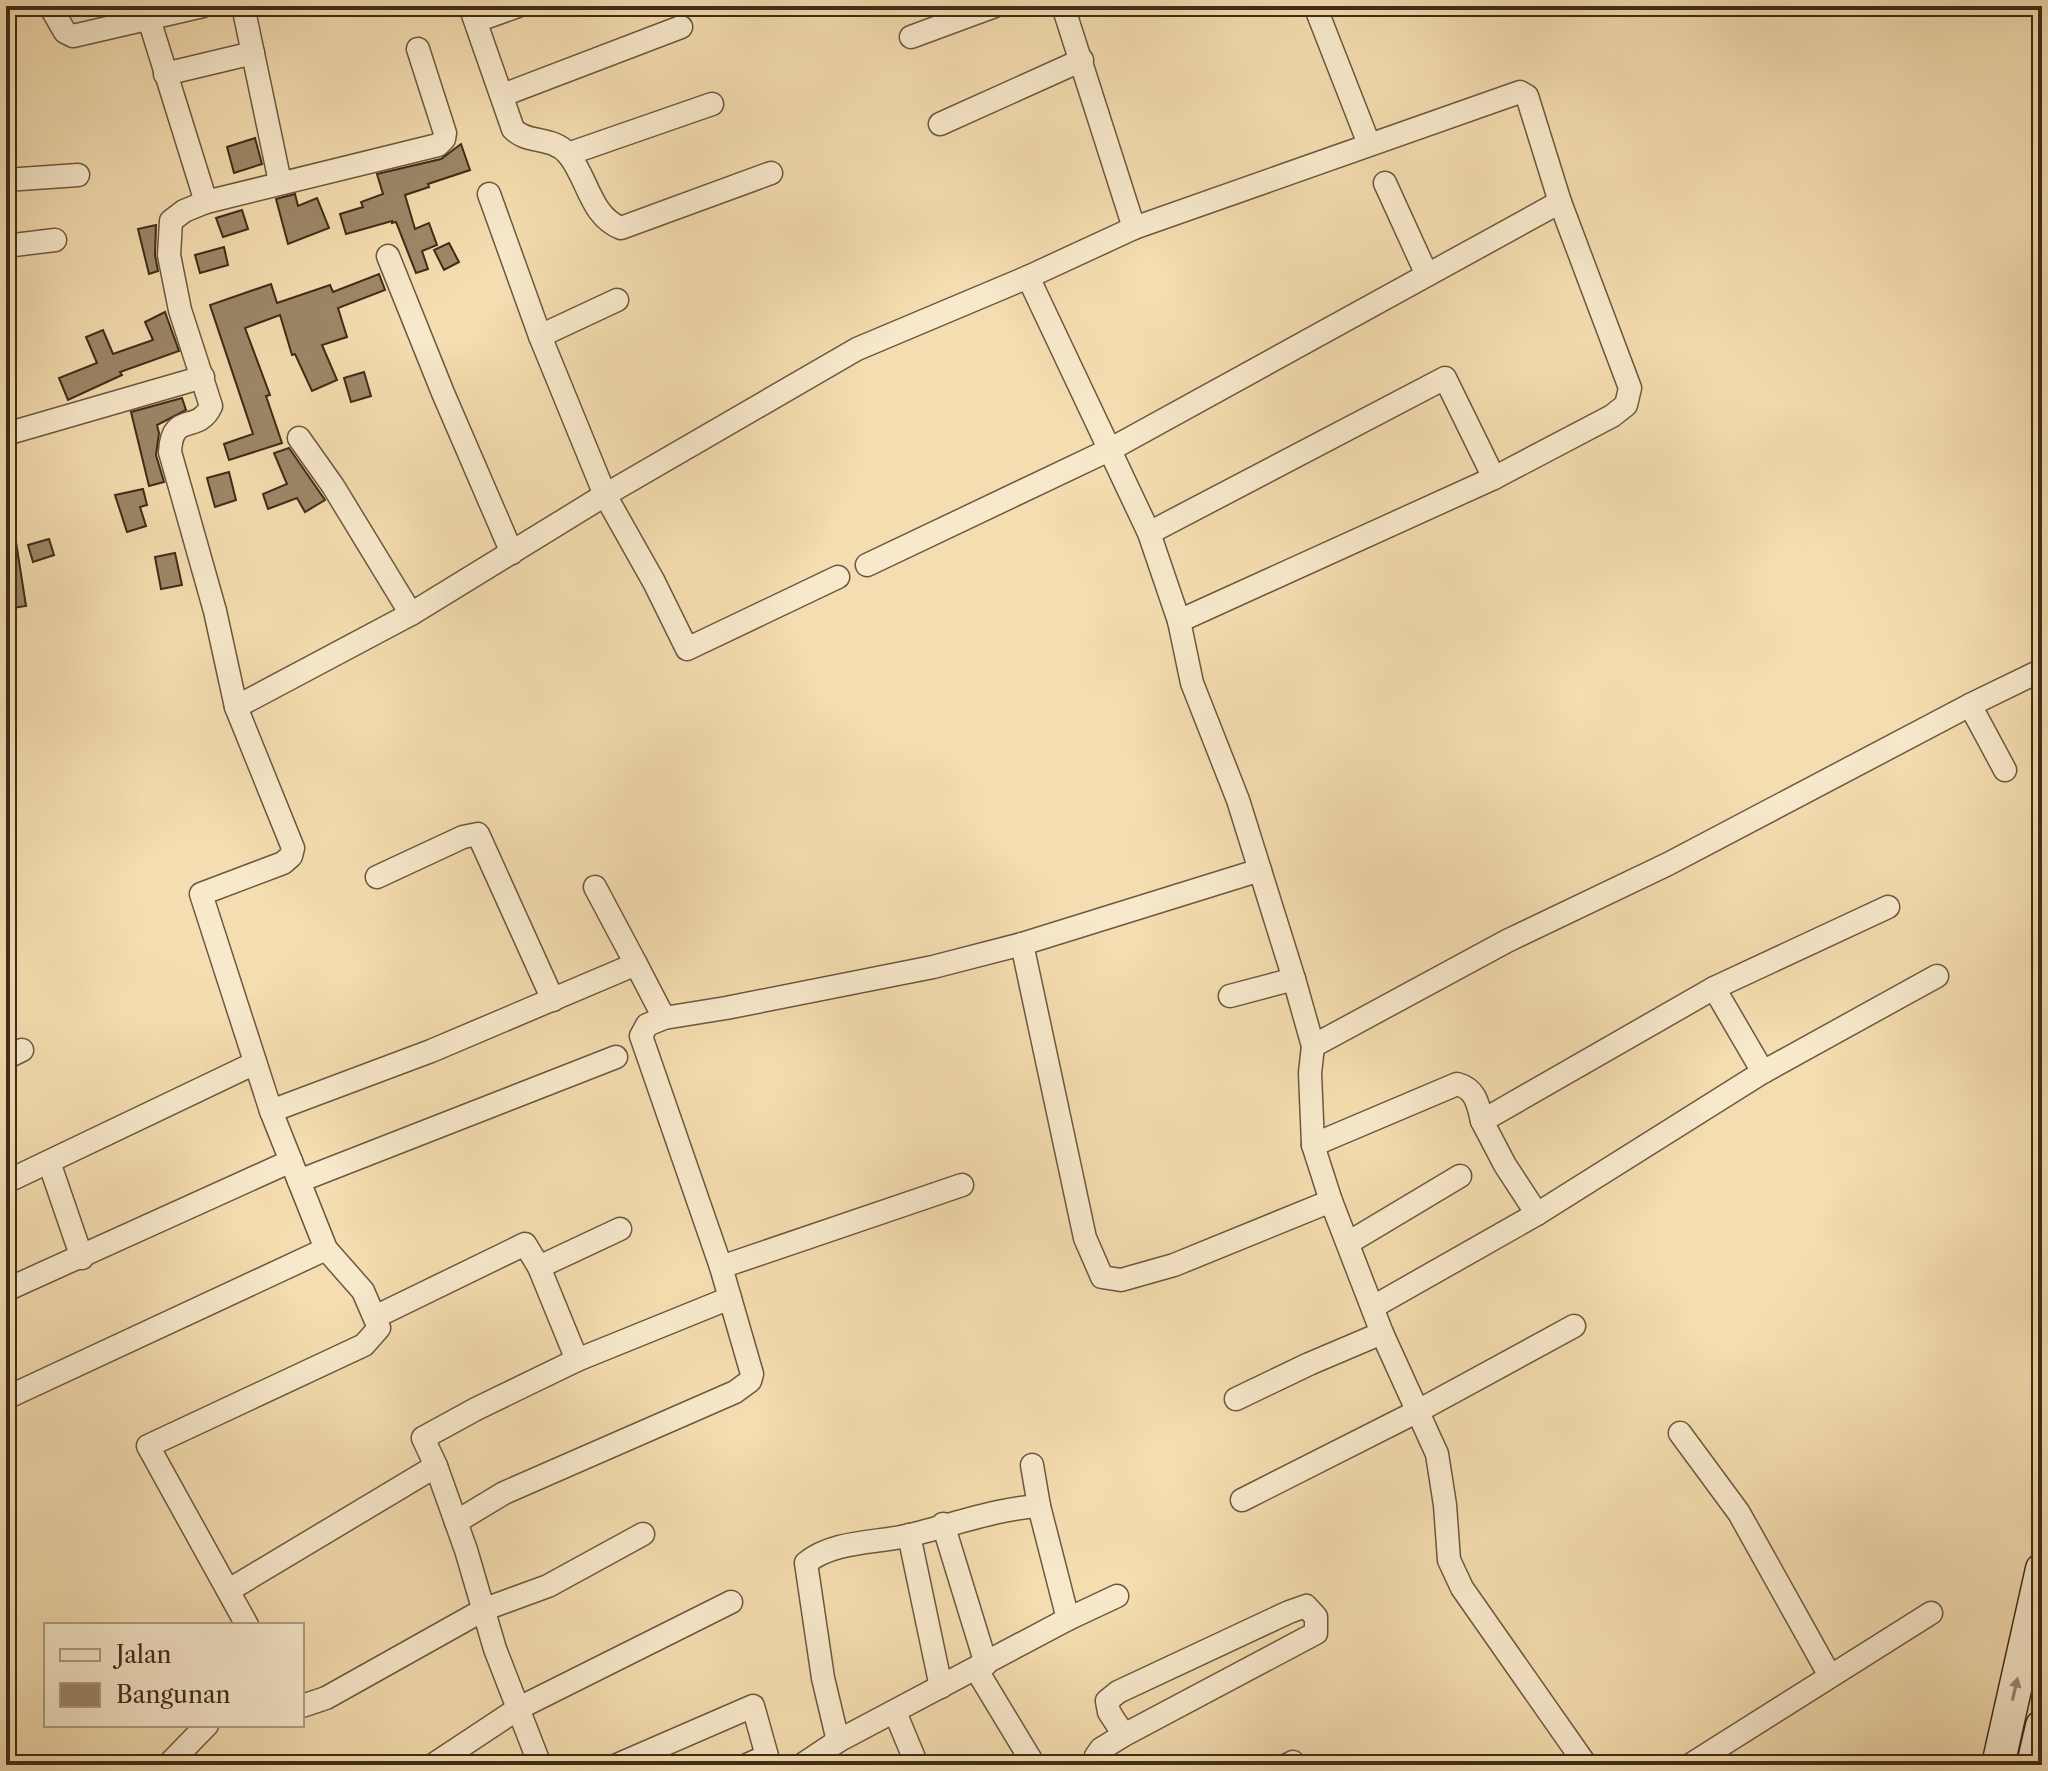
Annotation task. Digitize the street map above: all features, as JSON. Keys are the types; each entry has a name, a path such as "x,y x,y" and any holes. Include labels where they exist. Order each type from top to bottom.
{"main road":[{"path":"1998,1765 2042,1569"},
{"path":"2033,1765 2042,1726"}],"street":[{"path":"50,6 65,32 73,36 203,6"},
{"path":"243,6 280,182"},
{"path":"518,6 473,14 513,129 519,135 556,144 568,154 603,218 621,228 771,173"},
{"path":"911,37 995,6"},
{"path":"1063,6 1134,228"},
{"path":"1315,6 1369,144"},
{"path":"149,19 206,202"},
{"path":"503,95 681,27"},
{"path":"246,1623 148,1446 364,1345 379,1328 363,1291 326,1249 271,1111 201,894 283,863 291,856 293,848 236,707 215,611 170,452 171,436 175,429 204,418 211,406 180,310 169,255 171,221 184,211 206,202 438,145 445,133 418,49"},
{"path":"165,74 253,53"},
{"path":"940,124 1082,60"},
{"path":"236,707 411,614 605,495 857,349 1028,277 1134,228 1520,92 1527,96 1560,202 1630,388 1626,405 1612,416 1494,478 1179,621"},
{"path":"568,154 712,104"},
{"path":"6,180 78,175"},
{"path":"1385,183 1427,275"},
{"path":"489,194 540,336 605,495 687,649 838,577"},
{"path":"867,565 1111,449 1560,202"},
{"path":"6,246 55,240"},
{"path":"388,256 512,553"},
{"path":"1028,277 1149,533 1179,621 1192,683 1238,800 1313,1046 1310,1073 1313,1145 1382,1333 1437,1454 1449,1560 1462,1588 1586,1765"},
{"path":"540,336 617,300"},
{"path":"6,434 203,377"},
{"path":"1149,533 1445,378 1494,478"},
{"path":"299,438 333,486 411,614"},
{"path":"1313,1046 1507,941 1668,864 2042,670"},
{"path":"1970,705 2005,770"},
{"path":"377,877 468,835 478,834 553,1000"},
{"path":"456,1522 504,1493 658,1427 745,1385 752,1374 721,1267 641,1036 647,1025 664,1018 933,967 1022,944 1260,870"},
{"path":"595,887 664,1018"},
{"path":"1482,1121 1714,988 1888,907"},
{"path":"1022,944 1085,1238 1102,1277 1121,1280 1174,1265 1331,1201"},
{"path":"271,1111 431,1051 636,964"},
{"path":"1373,1307 1537,1214 1763,1072 1937,976"},
{"path":"1230,996 1294,979"},
{"path":"1714,988 1763,1072"},
{"path":"6,1290 295,1171 616,1057"},
{"path":"6,1182 255,1063"},
{"path":"1313,1145 1457,1084 1466,1087 1476,1097 1482,1121 1505,1165 1537,1214"},
{"path":"49,1162 82,1258"},
{"path":"1348,1243 1460,1176"},
{"path":"721,1267 962,1185"},
{"path":"539,1267 620,1229"},
{"path":"375,1317 525,1244 539,1267 577,1360"},
{"path":"6,1398 326,1249"},
{"path":"540,1765 495,1649 456,1522 423,1438 577,1360 730,1298"},
{"path":"1242,1500 1418,1411 1574,1326"},
{"path":"1236,1399 1382,1333"},
{"path":"1680,1433 1739,1513 1830,1676"},
{"path":"1032,1465 1039,1506 1068,1619"},
{"path":"229,1590 436,1466"},
{"path":"838,1741 823,1678 806,1563 826,1550 909,1535 1015,1507 1039,1506"},
{"path":"943,1524 981,1666 1034,1765"},
{"path":"304,1705 326,1698 485,1609 548,1586 643,1534"},
{"path":"909,1535 941,1687"},
{"path":"802,1765 838,1741 1117,1596"},
{"path":"433,1765 519,1708 731,1602"},
{"path":"1099,1765 1096,1756 1101,1749 1124,1735 1316,1633 1316,1617 1306,1606 1289,1612 1118,1692 1107,1701 1107,1707 1124,1735"},
{"path":"1690,1765 1931,1613"},
{"path":"617,1765 753,1706 767,1756 747,1765"},
{"path":"895,1712 917,1765"},
{"path":"168,1765 205,1727"}],"building":[{"path":"255,138 262,164 234,173 227,147"},
{"path":"461,144 470,170 405,195 415,229 429,223 437,245 422,251 428,269 416,273 396,222 346,234 340,214 363,207 361,202 383,194 377,174 441,159"},
{"path":"295,194 298,206 317,198 329,228 288,244 276,199"},
{"path":"242,210 248,229 223,237 216,218"},
{"path":"156,225 158,271 149,274 138,229"},
{"path":"449,243 459,262 444,270 434,250"},
{"path":"224,247 228,265 200,273 195,255"},
{"path":"379,274 385,290 338,308 347,337 322,345 337,380 312,391 295,354 292,355 280,315 245,328 270,395 266,396 282,443 229,460 224,444 253,434 210,305 271,284 277,303 330,285 333,292"},
{"path":"165,312 179,351 120,372 122,375 68,400 59,378 97,363 86,337 103,330 113,354 153,340 145,322"},
{"path":"364,372 371,396 351,402 344,378"},
{"path":"182,398 186,410 157,425 156,455 164,482 149,486 131,412"},
{"path":"289,448 325,500 305,512 297,498 268,509 263,494 287,484 274,453"},
{"path":"229,472 236,500 215,507 207,478"},
{"path":"143,489 147,505 140,507 146,526 127,532 115,495"},
{"path":"49,539 54,555 33,562 28,545"},
{"path":"16,542 26,606 6,609 6,543"},
{"path":"175,553 182,585 161,589 155,557"}]}
